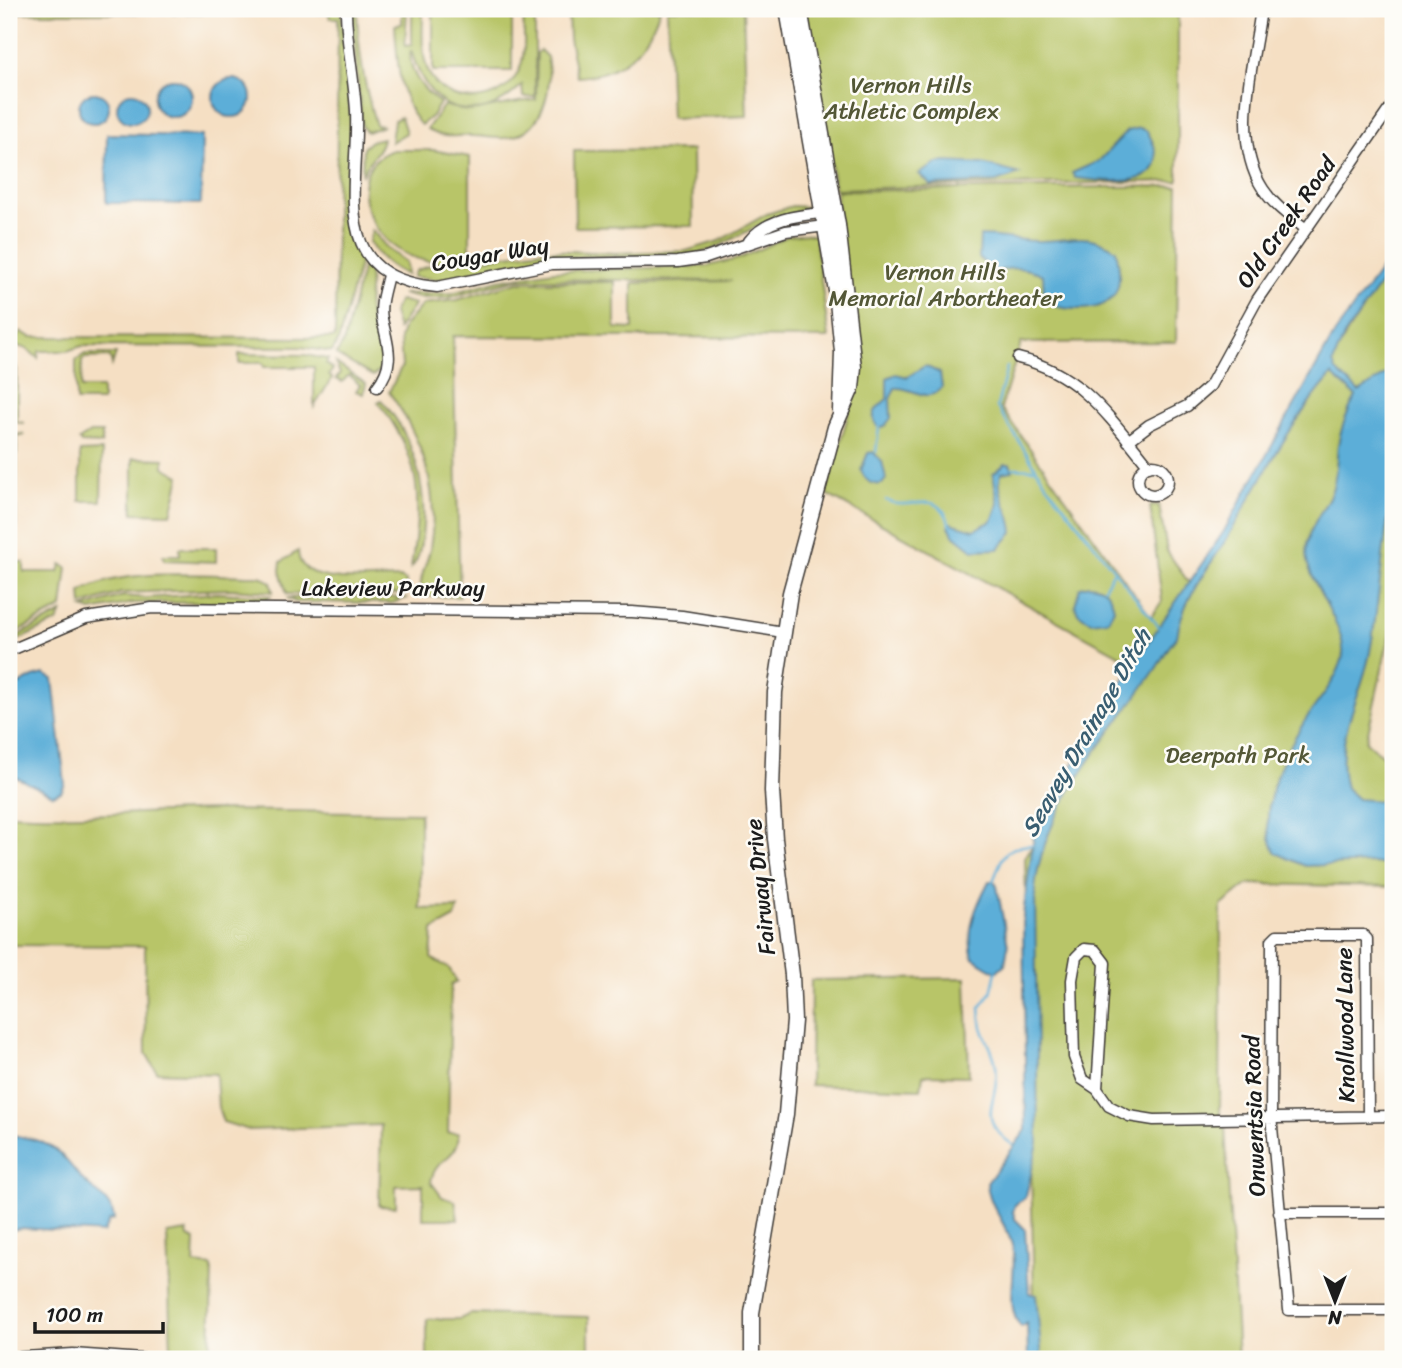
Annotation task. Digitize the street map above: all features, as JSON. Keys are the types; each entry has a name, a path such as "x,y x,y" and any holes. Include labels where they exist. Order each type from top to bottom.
{"main road":[{"name":"Fairway Drive","path":"787,9 825,220 841,342 841,415"},
{"name":"Fairway Drive","path":"752,1359 752,1313 788,1100 794,1021 772,791 774,706 783,632 802,548 841,415 852,388 854,349 836,212 800,9"}],"street":[{"name":"Cougar Way","path":"346,9 356,113 353,216 364,251 388,275 418,286 437,287 552,264 687,261 706,258 749,241 758,230 776,222 825,220"},
{"path":"1261,9 1247,117 1249,154 1264,190 1283,211 1307,229"},
{"name":"Old Creek Road","path":"1128,441 1149,425 1187,406 1210,386 1257,300 1393,104"},
{"path":"377,387 386,376 391,356 381,303 388,275"},
{"path":"1018,358 1050,367 1066,376 1149,466"},
{"name":"Lakeview Parkway","path":"9,651 86,618 152,608 632,612 682,616 783,632"},
{"name":"Knollwood Lane","path":"1272,940 1280,934 1363,935 1368,948 1368,1116"},
{"name":"Onwentsia Road","path":"1272,940 1271,1116 1285,1291 1289,1310 1393,1310"},
{"path":"1097,1089 1104,962 1095,950 1084,949 1076,957 1072,980 1074,1057 1082,1079 1097,1089 1109,1106 1129,1116 1185,1122 1271,1116 1393,1116"},
{"path":"1279,1213 1393,1213"},
{"path":"9,1358 73,1354 143,1359"}],"green space":[{"path":"17,9 341,9 351,124 346,205 349,228 361,258 339,339 332,352 301,347 82,346 67,351 39,351 38,358 18,346 12,351 17,371 17,422 25,423 11,422 9,349 21,332 31,337 335,338 338,18 330,18 329,13 17,13"},
{"path":"351,9 357,9 362,68 372,111 376,125 383,126 367,132 362,127"},
{"path":"402,9 407,9 405,46 412,45 412,9 423,9 423,50 426,66 437,85 448,93 476,99 490,96 513,81 523,54 523,9 535,9 535,97 523,97 522,85 504,100 486,108 470,111 454,108 440,100 428,88 418,71 411,50 414,72 428,92 440,103 432,116 421,125 408,104 400,78 395,25 402,24"},
{"path":"433,9 512,9 512,71 433,71"},
{"path":"568,9 660,9 647,36 630,57 607,71 577,77 569,39"},
{"path":"667,9 743,9 747,116 671,119"},
{"name":"Vernon Hills Athletic Complex","path":"805,9 1178,9 1178,181 835,189"},
{"path":"540,50 547,57 549,70 547,96 537,119 529,128 518,135 505,138 444,136 427,129 444,105 468,110 536,100 537,53"},
{"path":"401,117 406,133 391,142 394,120"},
{"path":"383,138 362,176 363,148 371,141"},
{"path":"393,150 433,150 470,157 470,248 467,257 436,262 410,256 389,242 373,223 365,201 365,180 374,162"},
{"path":"692,150 693,226 575,227 574,151"},
{"name":"Deerpath Park","path":"1178,186 1176,342 1021,343 1001,408 1151,617 1162,601 1150,506 1159,505 1167,551 1191,586 1393,259 1393,619 1366,742 1393,765 1393,887 1248,884 1221,906 1220,1117 1225,1126 1238,1359 1035,1359 1025,858 1085,752 1141,667 826,494 853,397 836,191"},
{"path":"792,206 810,207 761,224 713,249 686,256 563,257 497,266 441,280 413,277 415,271 428,266 543,250 615,253 686,251 719,241 767,214"},
{"path":"372,230 388,249 406,262 407,275 376,252 369,242"},
{"path":"788,236 815,236 829,338 453,336 460,597 422,596 422,578 433,527 430,486 420,447 389,392 402,366 400,338 404,326 423,304 457,300 517,282 615,282 615,328 633,329 633,283 732,281 516,279 448,298 419,298 402,294 452,293 499,280 554,271 707,266 738,259"},
{"path":"364,262 370,279 369,310 381,344 383,359 382,369 373,376 336,355 344,341"},
{"path":"399,300 415,304 398,329 393,313"},
{"path":"85,354 116,354 112,365 110,357 85,358 82,361 81,388 102,388 102,401 76,401 76,360"},
{"path":"239,354 305,355 328,359 326,364 333,369 329,375 332,378 314,407 314,367 264,367 263,363 239,363"},
{"path":"336,363 366,384 363,394 356,391 360,385 349,375 342,382 336,379 340,374"},
{"path":"381,400 402,430 416,464 420,482 423,500 422,537 417,558 411,568 417,521 416,481 404,443 378,402"},
{"path":"90,433 102,433 102,444 81,443 79,440"},
{"path":"14,434 25,435 17,437 15,562 24,562 24,572 59,572 61,564 67,567 62,608 9,636 9,439"},
{"path":"102,451 101,501 80,501 80,452"},
{"path":"133,458 164,459 164,467 180,476 171,514 133,513"},
{"path":"180,548 216,548 216,562 164,560 163,555 180,555"},
{"path":"298,551 301,563 310,571 339,579 400,578 406,581 406,594 287,594 280,571 281,562"},
{"path":"167,574 260,576 271,582 273,592 230,589 121,593 82,605 81,592 119,579"},
{"path":"217,593 271,596 263,602 134,603 91,611 83,608 123,596 146,598"},
{"path":"287,598 407,598 392,603 295,602"},
{"path":"62,613 57,622 16,641 9,640"},
{"path":"216,810 420,813 420,909 458,908 455,918 433,930 431,958 449,968 457,982 451,985 448,1133 458,1133 458,1141 452,1153 437,1167 431,1182 442,1197 455,1201 458,1219 423,1219 423,1185 396,1186 396,1207 379,1206 381,1125 249,1130 223,1122 218,1107 216,1074 157,1072 146,1053 145,946 9,945 9,814 87,815"},
{"path":"966,978 969,1076 923,1075 921,1089 810,1085 811,980"},
{"path":"187,1231 188,1237 195,1240 194,1264 212,1266 210,1359 171,1348 167,1234"},
{"path":"470,1314 589,1317 589,1359 427,1359 427,1319 460,1319"}],"water":[{"path":"173,79 187,84 192,98 187,112 173,117 159,112 154,98 159,84"},
{"path":"232,79 246,84 251,98 246,112 232,117 218,112 213,98 218,84"},
{"path":"94,93 100,94 108,102 108,114 100,122 94,123 88,122 80,114 79,108 80,102 88,94"},
{"path":"132,93 138,94 146,102 146,114 138,122 132,123 126,122 118,114 117,108 118,102 126,94"},
{"path":"1139,128 1147,131 1156,150 1156,164 1150,173 1124,181 1075,178 1072,173 1099,161 1127,131"},
{"path":"107,134 202,136 201,204 106,203"},
{"path":"938,163 983,164 1020,174 996,182 931,185 919,174"},
{"path":"980,236 1041,241 1079,238 1096,240 1116,250 1119,274 1116,293 1103,305 1092,308 1069,309 1056,306 1044,298 1043,275 1019,268 995,272 979,258"},
{"path":"1393,252 1393,266 1344,336 1333,363 1336,371 1359,392 1393,370 1393,505 1388,518 1369,657 1345,738 1343,771 1346,788 1358,799 1393,802 1393,866 1373,863 1305,866 1276,853 1270,837 1270,802 1281,766 1297,733 1326,691 1342,660 1341,637 1311,573 1306,552 1313,526 1333,488 1341,432 1356,396 1332,375 1291,430 1199,581 1185,608 1177,637 1080,775 1050,830 1040,859 1035,889 1038,1143 1026,1196 1015,1205 1013,1212 1015,1219 1025,1229 1029,1293 1036,1295 1042,1359 1028,1359 1027,1323 1021,1327 1013,1309 1012,1245 991,1200 987,1183 1026,1130 1023,915 1035,828 1128,672 1224,531 1335,333"},
{"path":"925,366 940,373 942,387 931,395 895,388 890,399 891,418 884,427 878,427 874,415 887,399 887,378 896,374 907,377"},
{"path":"873,452 882,461 886,479 882,484 869,482 861,470 868,453"},
{"path":"1005,464 1010,464 1013,471 1001,473 1000,489 1013,533 998,549 973,550 953,534 949,526 951,523 974,530 992,521 998,504 993,474"},
{"path":"1089,585 1103,589 1109,595 1114,609 1108,620 1091,622 1078,613 1075,605 1080,587"},
{"path":"44,674 53,679 65,784 61,792 53,795 9,774 9,690"},
{"path":"989,881 994,881 997,886 1008,946 1005,964 996,972 973,958 970,938 973,918"},
{"path":"9,1134 37,1141 54,1149 106,1201 114,1220 109,1221 103,1233 21,1228 9,1231"}],"waterway":[{"name":"Seavey Drainage Ditch","path":"1007,367 997,407 1045,482 1161,630"},
{"path":"876,452 879,427"},
{"path":"1013,468 1036,469"},
{"path":"886,500 905,504 923,502 939,506 950,525"},
{"path":"1104,588 1114,571"},
{"name":"Seavey Drainage Ditch","path":"993,881 1005,854 1014,848 1032,845"},
{"path":"996,972 991,993 980,1008 981,1022 996,1066 991,1117 1001,1135 1013,1145"}],"park label":[{"name":"Vernon Hills Memorial Arbortheater","path":"945,285"}]}
